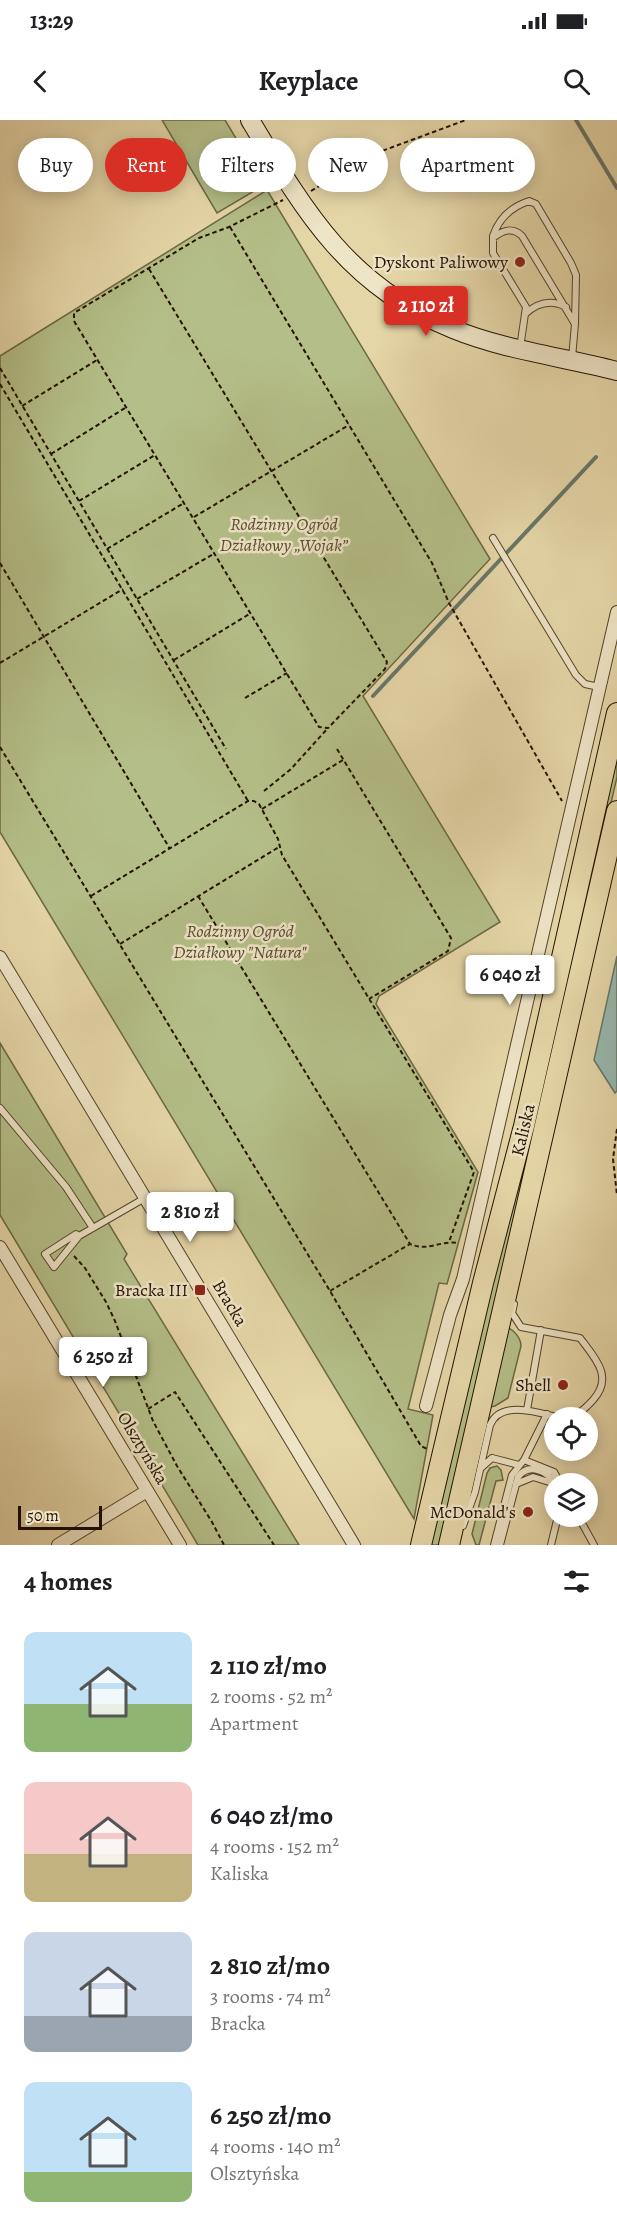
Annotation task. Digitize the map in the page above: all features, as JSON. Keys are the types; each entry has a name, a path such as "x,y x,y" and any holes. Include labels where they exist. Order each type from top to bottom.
{"main road":[{"name":"Kaliska","path":"421,1545 483,1283 525,1126 617,713"},
{"name":"Kaliska","path":"455,1540 510,1274 617,811"}],"street":[{"path":"250,120 302,191 319,229 359,270 400,302 453,329 617,371"},
{"name":"Kaliska","path":"426,1406 450,1315 463,1279 617,612"},
{"name":"Bracka","path":"0,957 354,1545"},
{"name":"Olsztyńska","path":"0,1247 180,1545"},
{"path":"58,1545 147,1491"}],"lane":[{"path":"520,348 526,307 493,253 493,238 495,229 509,210 529,201 536,204 571,263 576,276 572,360"},
{"path":"493,238 502,231 518,232 567,307 575,324"},
{"path":"525,315 533,308 551,302 567,307"},
{"path":"493,538 576,675 585,684 600,687"},
{"path":"0,1108 66,1187 93,1228"},
{"path":"79,1236 76,1234 45,1254 54,1267 79,1236 145,1198"},
{"path":"510,1274 515,1294 512,1313 521,1327 580,1338 601,1370 604,1380 599,1393 587,1407"},
{"path":"526,1410 541,1330"},
{"path":"455,1540 475,1492 491,1421 495,1417 517,1409 544,1414"},
{"path":"494,1545 512,1474 521,1463 544,1418"},
{"path":"485,1445 492,1458"},
{"path":"480,1469 492,1458 521,1463 555,1473"},
{"path":"500,1545 516,1484 522,1472 534,1469 544,1473"},
{"path":"551,1545 556,1527"},
{"path":"584,1527 594,1545"}],"path":[{"path":"328,728 319,727 97,360 74,321 74,314 200,238 230,227 371,154 466,120"},
{"path":"230,227 432,563 449,603 570,813"},
{"path":"148,269 387,662 385,669 291,769 264,790"},
{"path":"22,406 97,360"},
{"path":"0,368 226,749"},
{"path":"0,384 248,801"},
{"path":"51,454 126,408"},
{"path":"193,518 349,424"},
{"path":"79,501 155,455"},
{"path":"107,549 184,503"},
{"path":"137,599 215,553"},
{"path":"0,564 170,849"},
{"path":"0,663 123,589"},
{"path":"173,660 251,613"},
{"path":"245,698 287,674"},
{"path":"0,747 330,1291 421,1446 431,1451"},
{"path":"337,749 452,939 448,951 369,999"},
{"path":"262,809 343,760"},
{"path":"91,896 248,801 254,801 262,809 278,839 282,855 474,1172 449,1242"},
{"path":"120,944 280,846"},
{"path":"198,896 410,1244 421,1249 449,1242 470,1244"},
{"path":"617,1129 613,1159 617,1195"},
{"path":"330,1291 410,1244"},
{"path":"68,1250 85,1268 115,1320 148,1409 177,1466 224,1545"},
{"path":"148,1409 175,1392 274,1545"}],"green space":[{"path":"162,120 225,120 236,138 199,138 199,183 187,162 187,138 173,138"},
{"path":"205,192 252,192 217,213"},
{"name":"Rodzinny Ogród Działkowy \"Natura\"","path":"264,192 268,192 490,559 363,696 500,922 379,996 376,1004 478,1172 447,1284 439,1283 408,1409 433,1415 414,1519 0,832 0,356"},
{"path":"617,747 617,777 444,1528 439,1545 428,1545"},
{"path":"0,1043 127,1254 124,1259 299,1545 198,1545 0,1215"},
{"path":"507,1327 517,1335 521,1346 508,1398 489,1407"},
{"path":"497,1466 501,1470 503,1480 496,1481 479,1545 476,1545 472,1534 487,1473 490,1468"}],"water":[{"path":"617,956 617,1091 615,1093 594,1060"}],"waterway":[{"path":"576,120 617,188"},
{"path":"373,696 596,457"}],"place":[{"name":"Dyskont Paliwowy","path":"520,262"},
{"name":"Bracka III","path":"200,1290"},
{"name":"Shell","path":"563,1385"},
{"name":"McDonald's","path":"528,1512"}],"park label":[{"name":"Rodzinny Ogród Działkowy „Wojak”","path":"284,534"}]}
